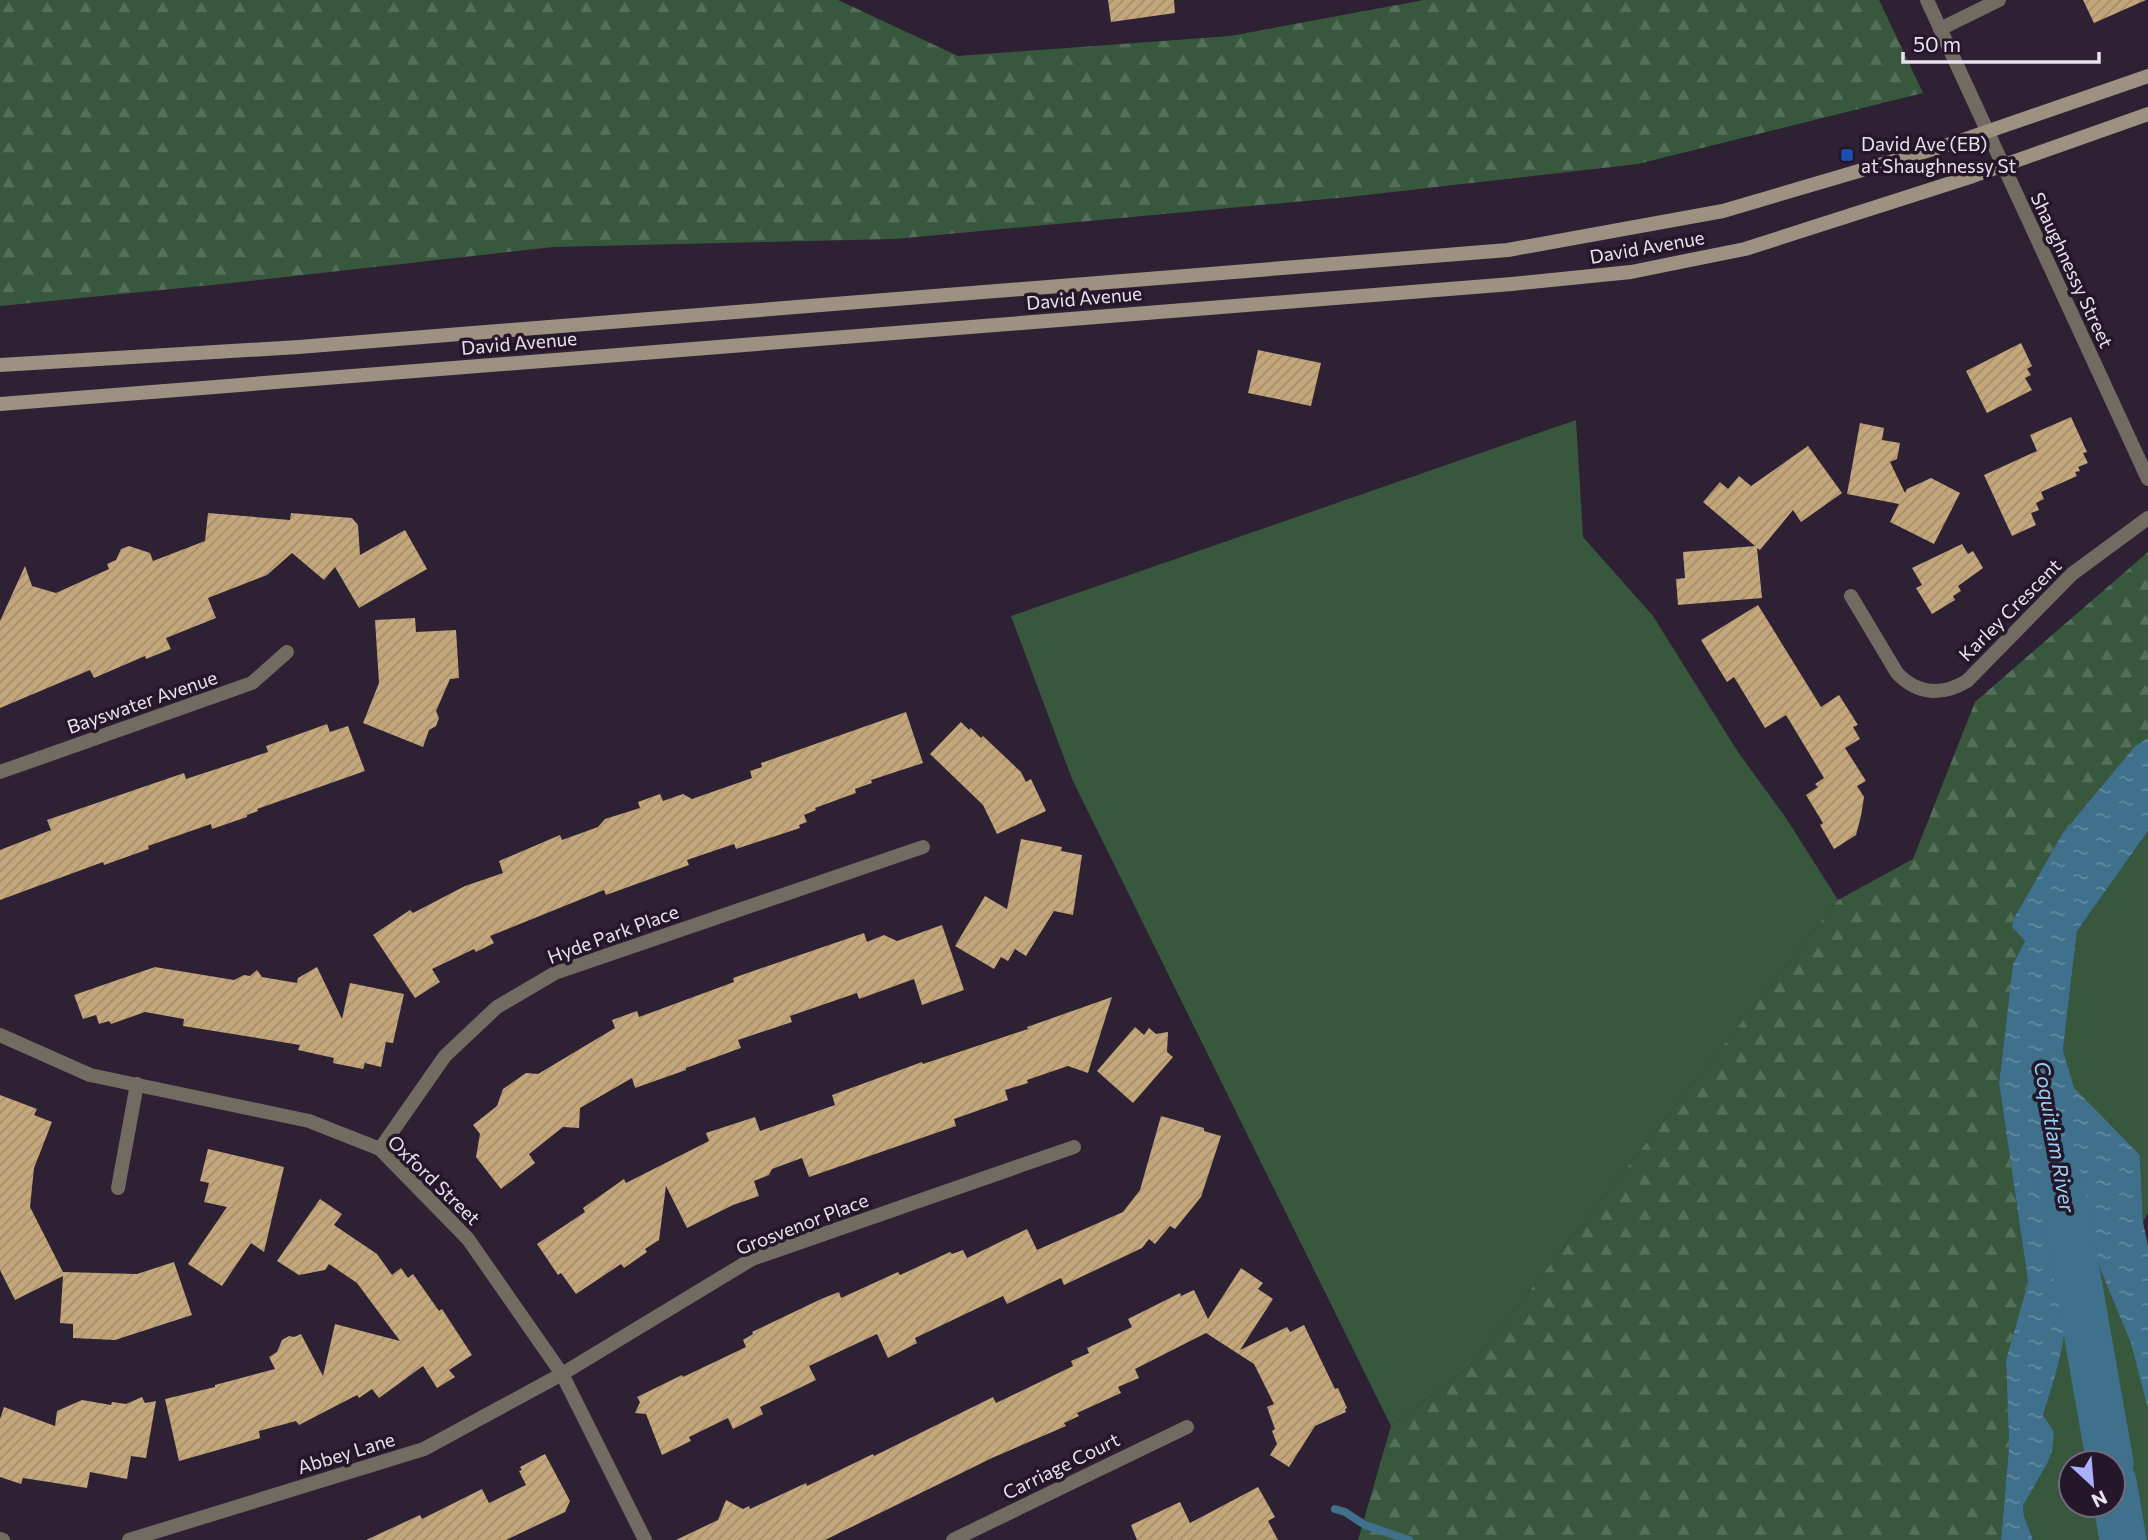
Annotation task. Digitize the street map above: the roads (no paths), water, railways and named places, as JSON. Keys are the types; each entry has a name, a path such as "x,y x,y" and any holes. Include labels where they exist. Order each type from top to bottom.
{"main road":[{"name":"David Avenue","path":"0,365 313,346 1508,250 1723,211 1988,132 2148,76"},
{"name":"David Avenue","path":"0,404 1631,272 1745,249 1964,180 2148,114"}],"street":[{"name":"Shaughnessy Street","path":"1927,0 2148,479"},
{"path":"1940,29 1999,0"},
{"name":"Karley Crescent","path":"1850,596 1897,673 1915,688 1942,691 1967,681 2072,574 2148,518"},
{"name":"Bayswater Avenue","path":"0,772 253,683 287,652"},
{"name":"Hyde Park Place","path":"380,1149 445,1056 497,1007 555,973 923,847"},
{"name":"Oxford Street","path":"0,1035 90,1075 309,1121 380,1149 468,1239 562,1374 645,1540"},
{"path":"118,1188 137,1084"},
{"name":"Grosvenor Place","path":"562,1374 752,1259 1074,1147"},
{"name":"Abbey Lane","path":"129,1540 424,1449 562,1374"},
{"name":"Carriage Court","path":"953,1540 1187,1427"}],"water":[{"path":"2148,738 2148,831 2077,931 2063,1050 2074,1088 2140,1155 2143,1222 2148,1246 2148,1409 2131,1343 2099,1266 2083,1250 2060,1252 2060,1263 2068,1293 2066,1327 2043,1415 2054,1432 2052,1451 2023,1506 2033,1540 2001,1540 2009,1446 2006,1360 2028,1282 1999,1083 2013,964 2025,941 2012,927 2013,920 2062,834 2135,746"}],"waterway":[{"name":"Coquitlam River","path":"2061,1184 2108,1449"},
{"path":"1335,1509 1365,1525 1409,1540"},
{"name":"Coquitlam River","path":"2119,1519 2123,1540"}],"place":[{"name":"David Ave (EB) at Shaughnessy St","path":"1847,155"}]}
